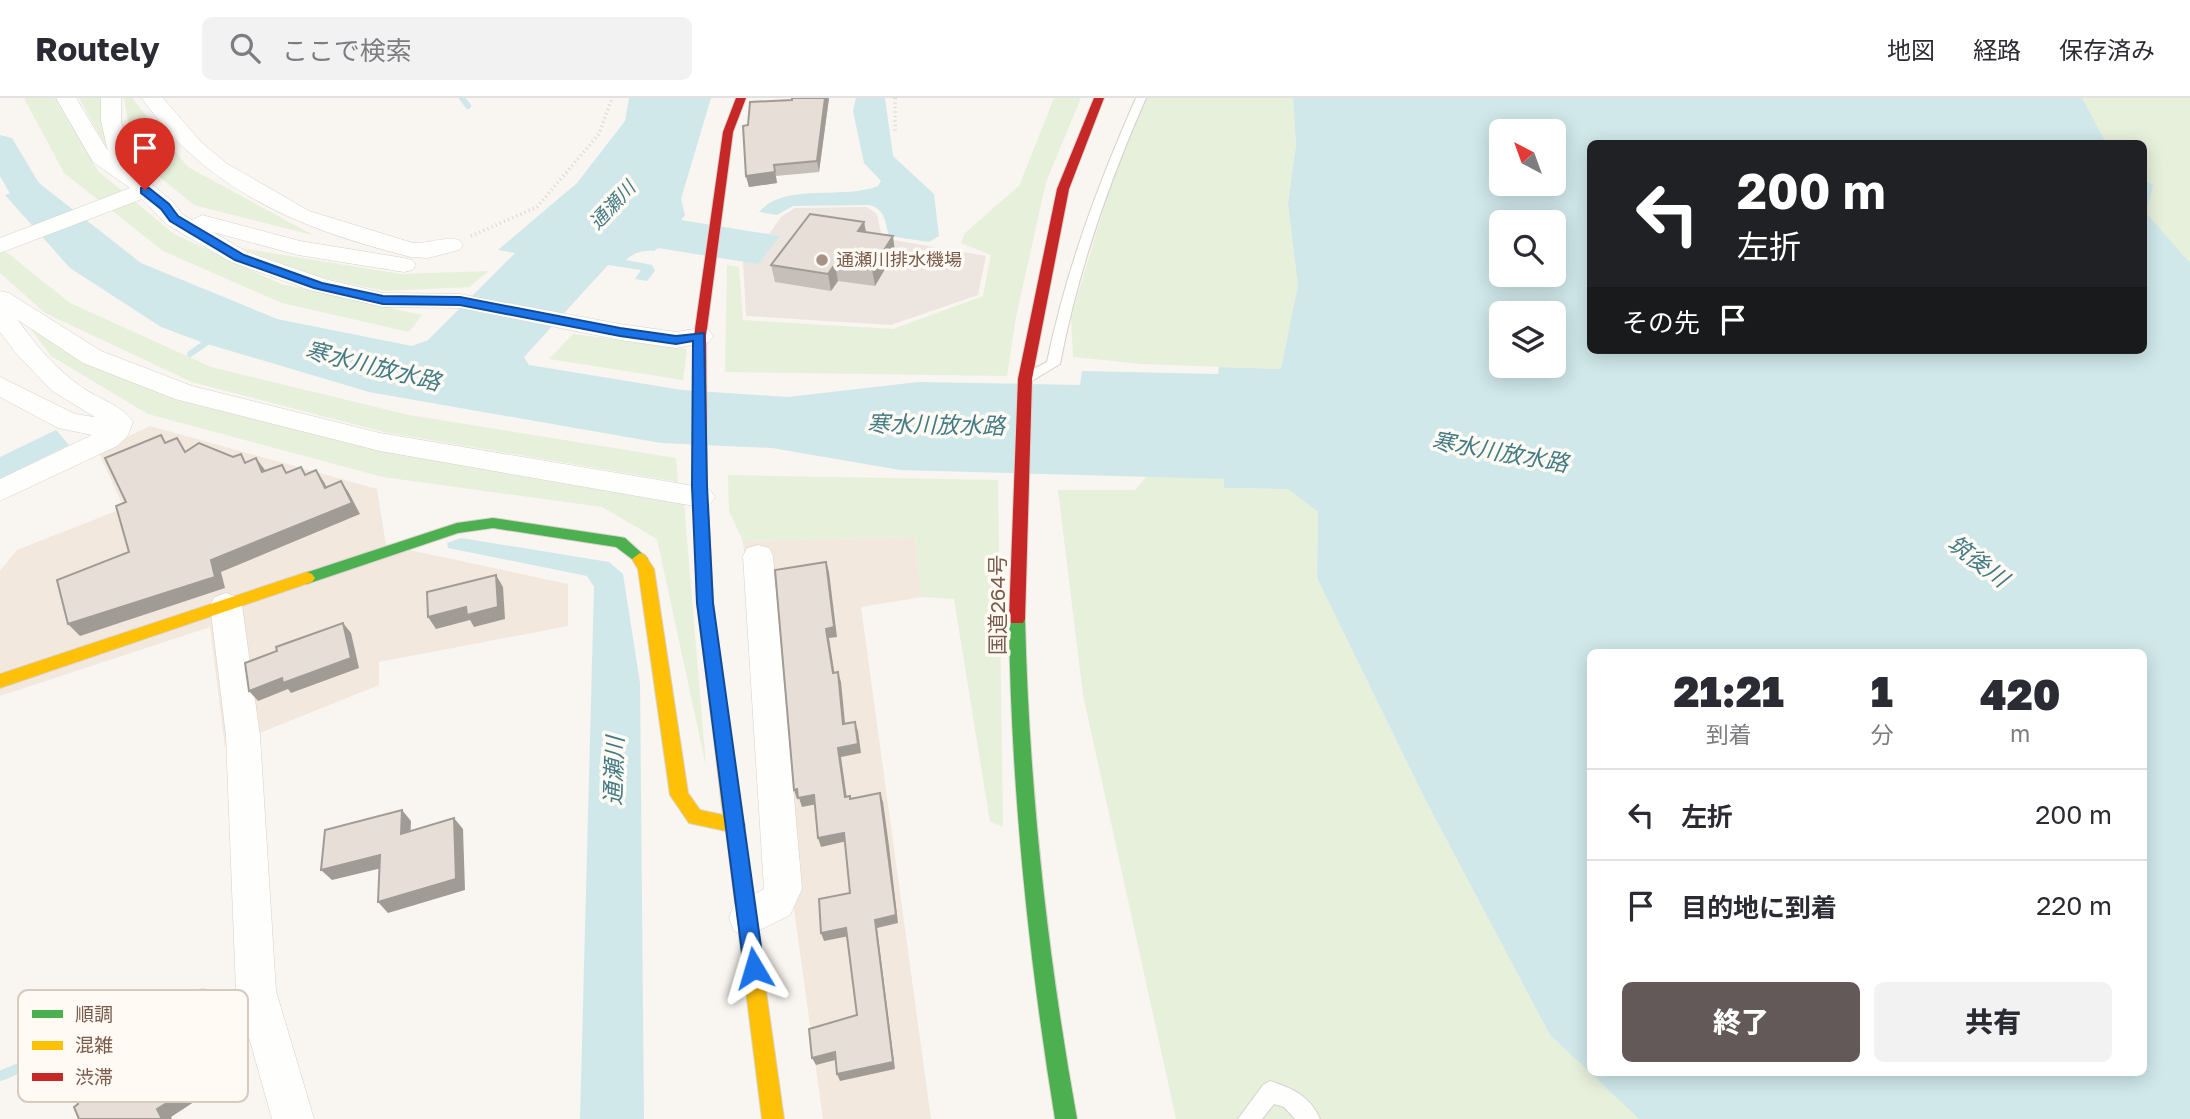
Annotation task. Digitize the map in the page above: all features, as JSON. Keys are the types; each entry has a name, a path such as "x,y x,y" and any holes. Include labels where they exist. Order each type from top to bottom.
{"main road":[{"path":"741,98 728,132 708,260 700,342 700,491 705,603 773,1119"},
{"name":"国道264号","path":"1066,1119 1049,1027 1026,808 1017,622 1020,479 1025,379 1063,189 1099,98"},
{"path":"0,681 457,528 493,523 620,542 637,554 646,569 679,795 695,817 736,825"}],"street":[{"path":"66,98 101,157 124,171 141,192 165,207 209,225 298,248 404,265 428,260 440,248"},
{"path":"111,98 111,121 124,171"},
{"path":"152,98 193,147 218,168 301,216 411,250 440,248"},
{"path":"0,246 141,192"},
{"path":"165,207 174,219 239,257 318,285 383,300 460,301 620,332 700,342"},
{"path":"0,298 92,357 184,393 380,442 700,491"},
{"path":"0,313 31,358 74,395 111,414 119,422 117,430 107,439 0,491"},
{"path":"0,386 68,422 117,430"},
{"path":"748,918 777,903 783,889 758,556"},
{"path":"226,605 243,736 256,991 293,1119"}],"lane":[{"path":"1025,379 1053,364 1062,315 1118,149 1140,98"},
{"path":"1249,1119 1270,1092 1290,1098 1309,1119"}],"path":[{"path":"440,248 537,207 599,134 612,98"},
{"path":"895,98 895,133"}],"shaded area":[{"path":"867,207 877,214 882,238 986,256 978,295 891,325 746,316 743,261 758,263 779,236 769,234 781,217 795,208"},
{"path":"150,426 377,489 386,545 568,584 568,626 379,662 379,685 225,747 210,627 0,696 0,571 17,550 124,508 98,451"},
{"path":"915,537 922,597 861,607 931,1119 823,1119 793,902 773,875 743,541"}],"green space":[{"path":"24,98 54,98 98,171 174,234 281,284 422,315 409,332 282,303 163,251 64,173"},
{"path":"79,98 102,98 106,147"},
{"path":"124,98 132,98 188,167 313,235 194,205 134,156"},
{"path":"1054,98 1081,98 1046,182 1016,317 1007,376 725,372 727,265 739,267 743,320 893,329 983,296 991,255 961,243 965,233 1019,186"},
{"path":"1145,98 1293,98 1296,145 1288,204 1299,285 1281,369 1142,364 1073,357 1071,317 1122,149"},
{"path":"2068,98 2190,98 2190,294 2147,237 2147,140 2089,140"},
{"path":"0,247 70,303 211,367 409,415 676,458 678,482 384,432 192,382 45,313 0,273"},
{"path":"240,248 401,274 489,271 469,287 384,291 319,277"},
{"path":"31,329 89,364 176,400 381,451 684,503 706,766 657,539 602,507 383,477 148,414 51,356"},
{"path":"573,334 687,349 683,380 549,359"},
{"path":"728,475 998,480 1003,827 990,822 954,599 922,597 915,537 743,541 729,511"},
{"path":"1147,476 1224,479 1225,488 1288,489 1318,512 1317,578 1426,801 1550,1035 1587,1070 1587,1076 1593,1076 1639,1119 1176,1119 1083,695 1058,490 1135,490"}],"water":[{"path":"629,98 711,98 681,199 685,215 681,220 780,236 758,264 658,248 636,253 626,260 652,265 655,271 647,281 635,279 641,270 608,265 524,357 529,365 682,390 788,397 918,382 1080,385 1082,371 1218,374 1219,367 1281,369 1298,285 1288,204 1296,145 1293,98 2082,98 2104,140 1587,140 1587,354 2147,354 2147,214 2190,263 2190,1119 1639,1119 1593,1076 2147,1076 2147,649 1587,649 1587,1070 1550,1035 1426,801 1317,578 1318,512 1288,489 1224,488 1224,479 900,470 772,448 661,443 369,392 204,343 161,327 70,268 5,195 39,183 141,263 277,319 412,346 428,340 515,253 498,250 577,183 625,121"},
{"path":"856,98 885,98 893,156 934,194 939,236 929,242 889,236 881,213 869,205 793,206 777,215 759,212 783,197 849,192 878,186 881,181 864,163 853,111"},
{"path":"2147,181 2153,185 2147,209"},
{"path":"56,430 69,445 0,479 0,457"},
{"name":"通瀬川","path":"461,538 609,562 623,574 640,683 644,1119 580,1119 594,587 587,576 448,548 447,543"}],"building":[{"path":"825,98 817,161 774,165 775,172 746,176 743,126 748,125 750,102"},
{"path":"810,214 864,222 858,231 893,236 872,269 835,264 828,274 771,265"},
{"path":"161,435 165,443 177,438 185,452 199,443 233,457 241,454 245,463 256,458 262,472 282,465 286,473 301,467 305,475 316,470 325,488 341,481 352,503 211,560 215,577 68,624 57,580 129,552 116,506 126,502 105,458"},
{"path":"826,562 834,627 826,629 833,673 838,672 843,724 855,722 858,744 838,748 845,797 850,796 850,799 880,793 896,915 875,920 893,1062 837,1074 835,1052 812,1058 809,1029 857,1015 846,928 821,933 819,899 850,893 844,833 818,838 814,795 798,798 797,789 794,790 775,570"},
{"path":"496,575 498,607 467,615 466,607 428,617 427,592"},
{"path":"343,623 351,658 283,683 282,678 249,691 245,663 277,651 276,647"},
{"path":"402,810 401,834 454,818 456,879 378,902 380,855 321,870 325,830"},
{"path":"168,1102 157,1109 162,1119 79,1119 74,1107 78,1104"}],"waterway":[{"path":"462,98 468,106"},
{"name":"寒水川放水路","path":"0,145 29,196 75,237"},
{"path":"190,354 214,337"},
{"path":"0,1076 18,1069"}],"traffic: fast":[{"path":"307,578 457,528 493,523 620,542 640,559"},
{"path":"1017,619 1021,744 1031,870 1046,995 1066,1119"}],"traffic: slow":[{"path":"640,559 646,569 679,795 695,817 736,825"},
{"path":"0,681 307,578"},
{"path":"717,698 773,1119"}],"traffic: jam":[{"path":"717,698 705,603 700,486 700,336 728,132 741,98"},
{"path":"1017,619 1025,379 1063,189 1099,98"}],"place":[{"name":"通瀬川排水機場","path":"822,260"}],"route":[{"path":"145,190 165,207 174,219 239,257 318,285 383,300 460,301 676,340 700,335 699,486 705,603 754,968"}],"water label":[{"name":"筑後川","path":"1978,561"}]}
